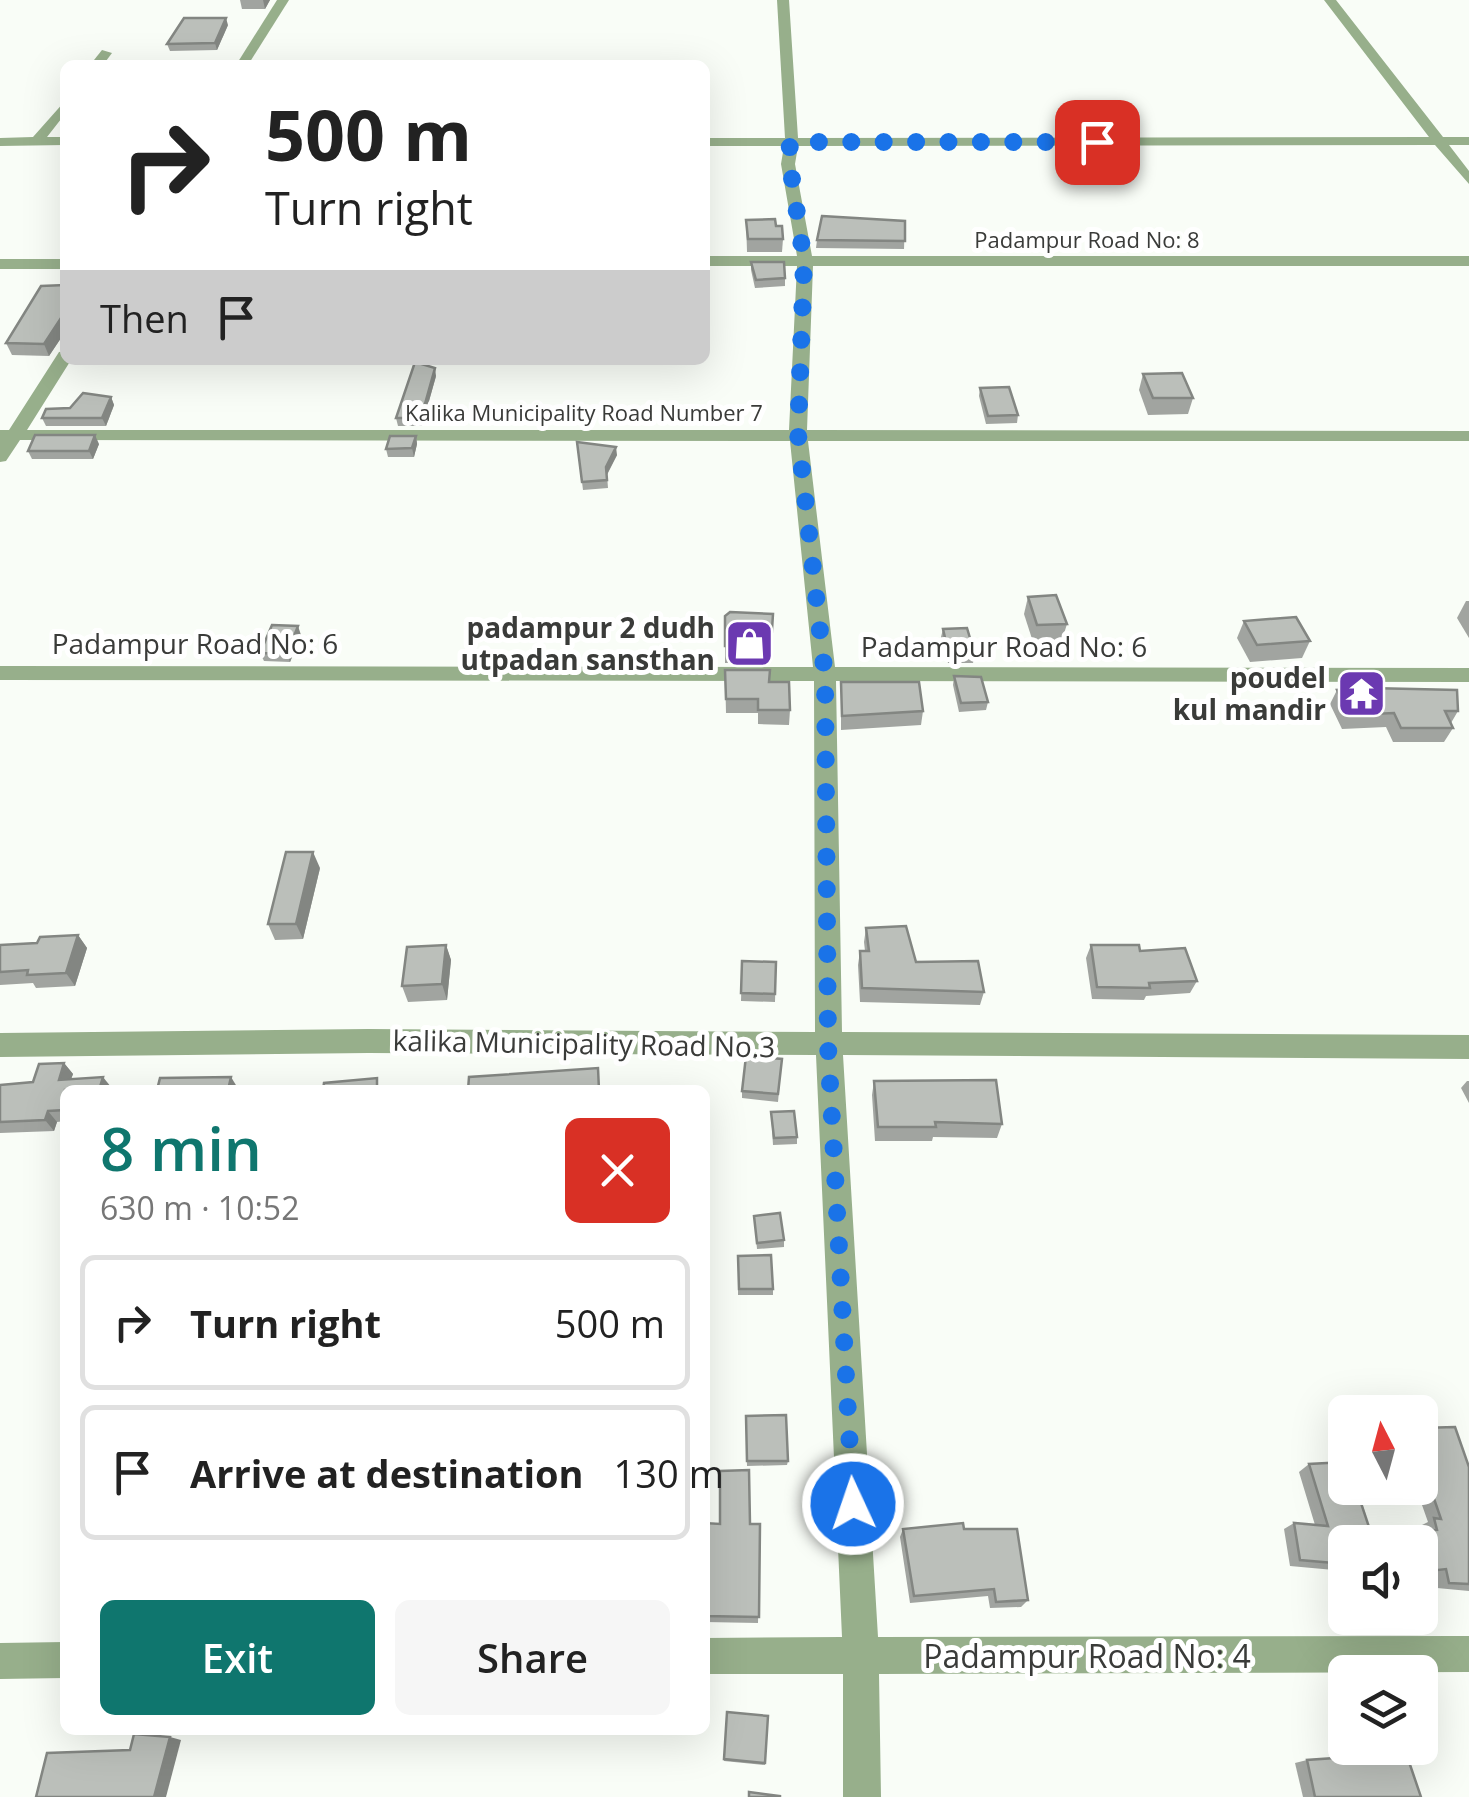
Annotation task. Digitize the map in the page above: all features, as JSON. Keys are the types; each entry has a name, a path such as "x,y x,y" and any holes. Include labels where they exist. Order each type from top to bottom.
{"street":[{"path":"245,60 283,0"},
{"path":"783,0 792,142 788,164 804,261 798,434 825,676 828,1046 861,1656 862,1797"},
{"path":"1330,0 1469,180"},
{"path":"100,60 106,53"},
{"path":"37,141 60,111"},
{"path":"710,142 1469,140"},
{"path":"0,142 60,141"},
{"name":"Padampur Road No: 8","path":"710,261 1469,261"},
{"path":"0,264 60,264"},
{"path":"0,456 7,435 60,363"},
{"name":"Kalika Municipality Road Number 7","path":"7,435 1469,436"},
{"name":"Padampur Road No: 6","path":"0,673 1469,675"},
{"name":"kalika Municipality Road No.3","path":"0,1046 368,1041 1469,1046"},
{"name":"Padampur Road No: 4","path":"710,1656 1469,1654"},
{"path":"0,1661 60,1660"}],"building":[{"path":"184,18 226,18 215,43 167,44"},
{"path":"1090,109 1099,126 1071,126 1060,110"},
{"path":"1080,142 1107,142 1110,146 1084,147"},
{"path":"822,216 905,221 905,241 817,240"},
{"path":"775,219 776,226 782,226 783,239 748,239 746,220"},
{"path":"751,262 784,262 785,278 756,280"},
{"path":"60,285 60,320 44,344 6,343 41,286"},
{"path":"414,365 435,368 421,418 396,418"},
{"path":"1182,373 1193,398 1153,398 1143,374"},
{"path":"1009,387 1018,415 988,416 980,388"},
{"path":"83,393 111,397 102,418 42,418 46,409 70,408"},
{"path":"35,435 95,435 89,451 28,451"},
{"path":"390,436 416,436 412,448 386,449"},
{"path":"577,442 616,447 606,467 607,480 582,482"},
{"path":"1056,595 1067,624 1037,625 1028,597"},
{"path":"730,612 773,614 771,646 725,646 725,616"},
{"path":"1296,617 1310,641 1257,645 1244,621"},
{"path":"272,625 298,626 287,654 260,653"},
{"path":"967,628 975,655 949,655 943,629"},
{"path":"725,670 770,670 769,682 789,682 790,710 758,710 758,699 726,699"},
{"path":"954,676 981,677 988,702 961,703"},
{"path":"841,682 919,682 923,711 842,716"},
{"path":"1337,690 1457,690 1458,711 1445,711 1453,728 1401,728 1394,713 1349,715"},
{"path":"286,852 313,852 296,924 268,924"},
{"path":"906,926 916,962 978,961 984,992 862,988 860,951 869,951 866,928"},
{"path":"78,935 66,973 0,972 0,945"},
{"path":"446,945 442,984 402,986 407,947"},
{"path":"1091,945 1139,945 1140,951 1185,948 1197,981 1149,983 1150,988 1097,987"},
{"path":"742,961 776,962 775,994 741,993"},
{"path":"746,1056 782,1059 778,1094 742,1091"},
{"path":"64,1063 59,1080 103,1077 101,1085 60,1085 60,1110 48,1111 45,1120 0,1122 0,1085 33,1082 39,1064"},
{"path":"598,1068 599,1085 468,1085 469,1077"},
{"path":"231,1077 229,1085 158,1085 160,1078"},
{"path":"377,1078 377,1085 324,1083"},
{"path":"996,1080 1002,1124 935,1122 936,1127 878,1127 874,1081"},
{"path":"794,1111 797,1137 774,1138 771,1112"},
{"path":"780,1213 784,1240 757,1243 754,1216"},
{"path":"771,1255 773,1289 739,1289 738,1256"},
{"path":"786,1415 788,1461 747,1461 746,1416"},
{"path":"1438,1427 1455,1427 1469,1467 1469,1584 1449,1583 1446,1569 1438,1570 1438,1525 1434,1518 1441,1519 1436,1505"},
{"path":"1328,1463 1328,1505 1362,1505 1368,1525 1328,1526 1309,1464"},
{"path":"749,1470 750,1524 760,1524 759,1617 710,1616 710,1523 720,1524 720,1471"},
{"path":"963,1523 964,1529 1017,1529 1028,1600 996,1602 994,1589 914,1596 903,1529"},
{"path":"1294,1523 1328,1526 1328,1562 1300,1560"},
{"path":"727,1712 768,1716 765,1763 724,1759"},
{"path":"134,1735 170,1737 154,1797 36,1797 47,1753 130,1750"},
{"path":"1328,1759 1328,1765 1410,1765 1421,1797 1315,1797 1307,1760"},
{"path":"749,1792 780,1796 780,1797 749,1797"}],"place":[{"name":"padampur 2 dudh utpadan sansthan","path":"750,643"},
{"name":"poudel kul mandir","path":"1361,693"}],"route":[{"path":"853,1504 828,1046 825,676 798,434 804,261 788,151 792,142 1097,142"}]}
